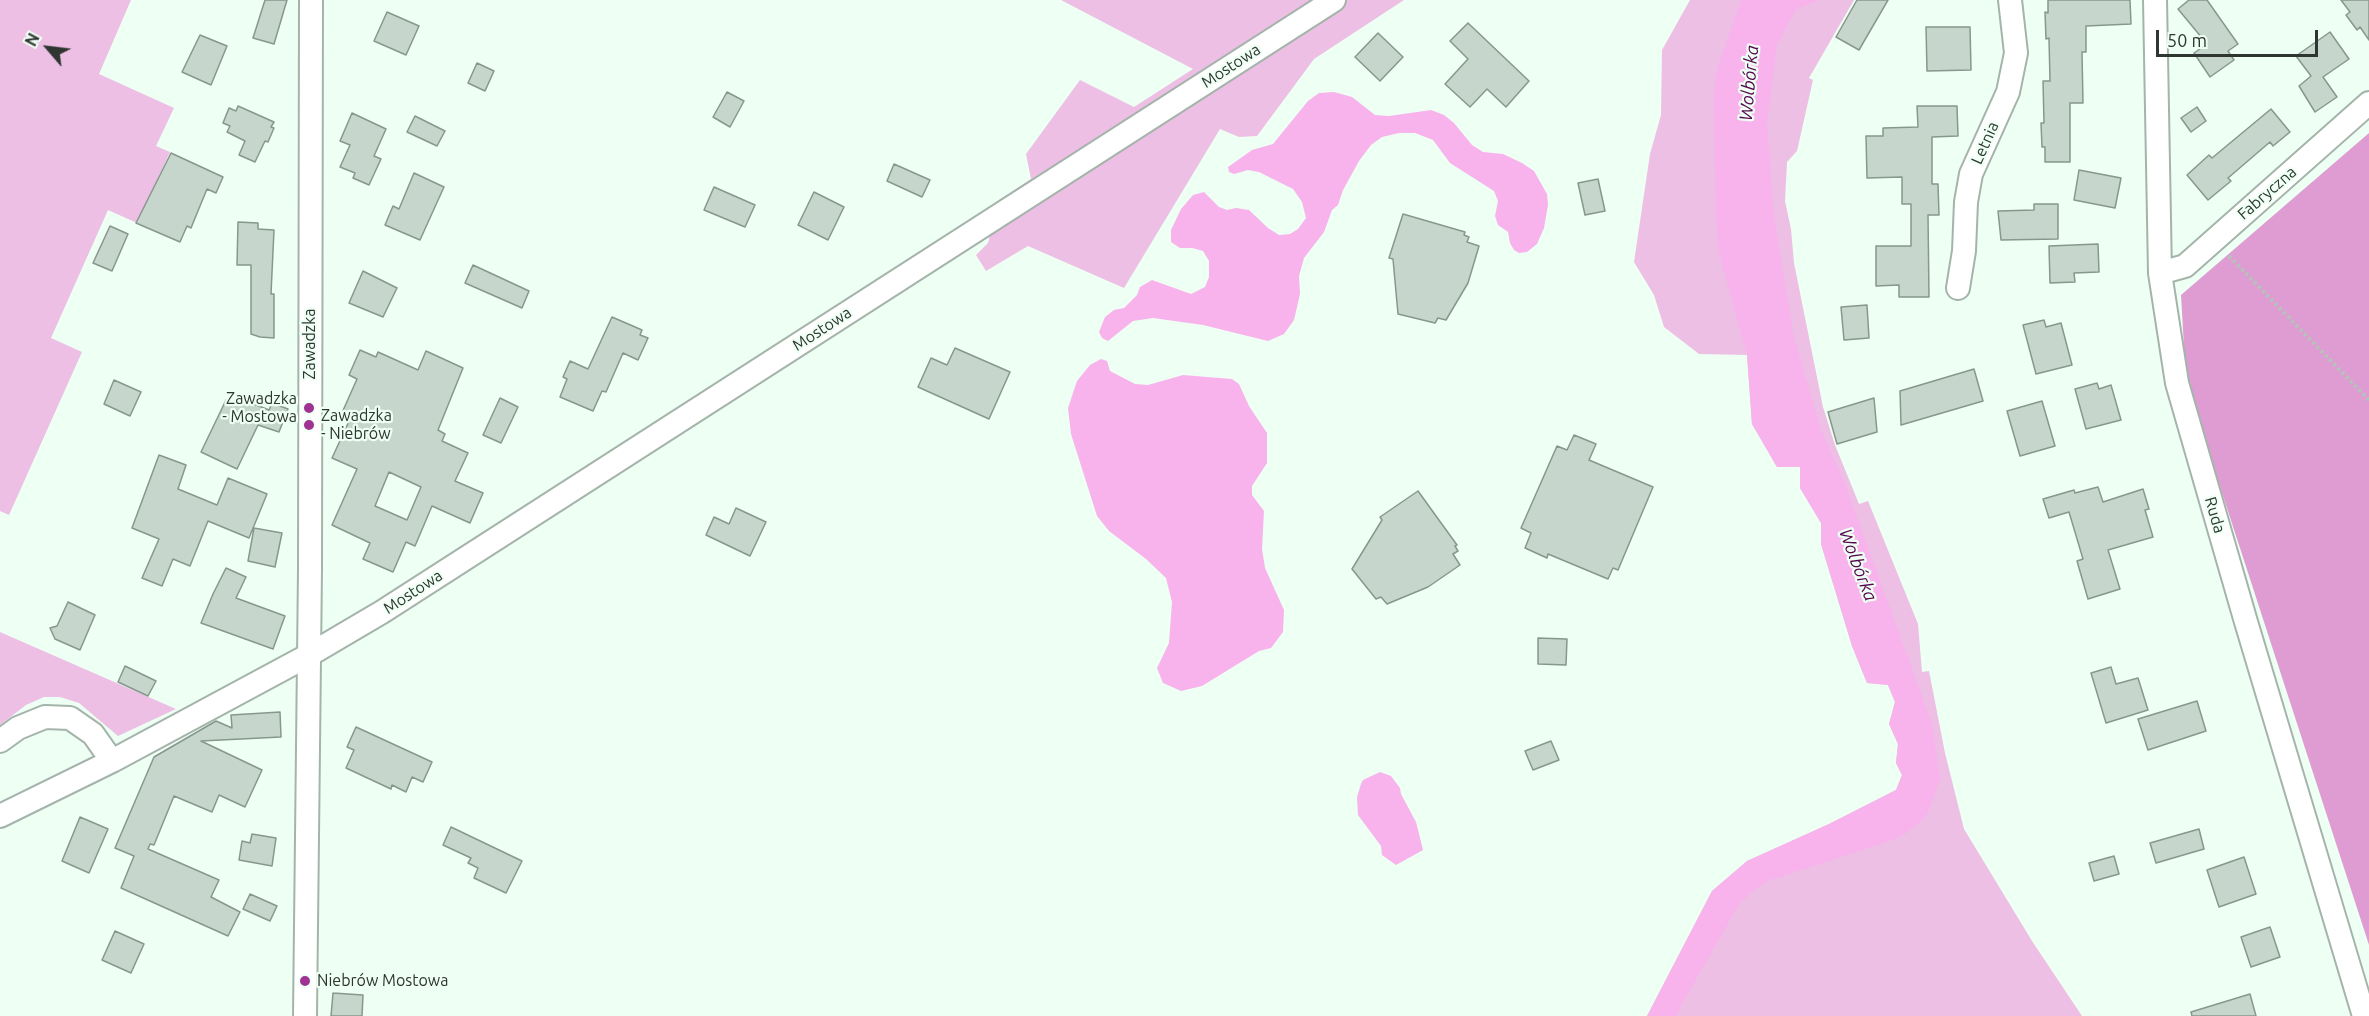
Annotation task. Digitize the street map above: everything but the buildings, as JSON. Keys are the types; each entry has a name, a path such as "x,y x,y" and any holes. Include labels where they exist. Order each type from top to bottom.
{"street":[{"name":"Zawadzka","path":"305,1016 309,655 311,0"},
{"name":"Mostowa","path":"0,816 112,761 309,655 382,612 1334,0"},
{"name":"Letnia","path":"1958,288 1971,174 2008,92 2016,53 2010,0"},
{"name":"Ruda","path":"2155,0 2160,273 2177,383 2364,1016"},
{"name":"Fabryczna","path":"2160,273 2185,266 2369,103"},
{"path":"0,741 18,728 45,717 70,718 93,734 112,761"}],"path":[{"path":"2214,241 2369,400"}],"shaded area":[{"path":"0,0 131,0 99,74 174,108 156,146 170,152 137,223 108,210 51,338 82,352 9,515 0,511"},
{"path":"1061,0 1404,0 1314,59 1257,136 1239,137 1220,129 1124,288 1028,246 986,271 976,255 988,243 999,200 1031,179 1026,154 1080,80 1134,107 1193,69"},
{"path":"1690,0 1854,0 1809,78 1813,80 1797,151 1787,162 1785,201 1791,229 1794,263 1823,407 1835,445 1859,504 1868,501 1918,624 1922,672 1929,671 1945,753 1964,829 2032,941 2082,1016 1647,1016 1712,891 1747,861 1829,824 1896,790 1902,775 1896,763 1898,744 1889,724 1895,702 1888,685 1867,683 1852,646 1821,544 1821,523 1800,488 1800,467 1777,467 1752,424 1747,355 1699,354 1664,327 1654,295 1634,262 1650,154 1661,115 1662,50"},
{"path":"2369,133 2369,945 2186,382 2181,295"},
{"path":"0,632 176,709 118,736 79,703 60,697 44,697 26,705 0,725"}],"water":[{"name":"Wolbórka","path":"1741,0 1819,0 1796,9 1777,45 1767,122 1774,218 1794,338 1821,430 1845,484 1932,724 1940,779 1928,812 1920,823 1906,833 1893,840 1770,880 1751,892 1738,906 1677,1016 1647,1016 1712,891 1747,861 1829,824 1896,790 1902,775 1896,763 1898,744 1889,724 1895,702 1888,685 1867,683 1852,646 1821,544 1821,523 1800,488 1800,467 1777,467 1752,424 1747,355 1719,253 1716,220 1714,99 1716,73"},
{"path":"1334,92 1352,97 1375,115 1389,116 1431,110 1444,115 1454,123 1472,145 1483,152 1503,154 1534,171 1547,194 1548,205 1544,228 1537,244 1527,252 1519,253 1514,250 1508,232 1498,225 1495,216 1498,201 1494,191 1450,163 1433,140 1415,133 1399,133 1382,137 1371,145 1359,161 1343,190 1338,205 1332,210 1324,232 1304,258 1299,276 1300,294 1294,320 1284,334 1268,341 1203,325 1153,318 1133,321 1108,341 1102,338 1099,332 1105,317 1114,310 1124,308 1137,295 1140,287 1152,280 1191,294 1205,287 1209,277 1209,261 1203,251 1180,248 1171,242 1171,230 1181,209 1193,195 1204,192 1219,207 1227,210 1236,208 1249,210 1279,235 1290,234 1298,229 1306,218 1302,202 1293,189 1259,172 1248,170 1234,174 1229,172 1228,167 1252,150 1273,144 1308,101 1319,93"},
{"path":"1101,359 1107,361 1110,371 1135,384 1148,385 1183,375 1232,379 1239,384 1249,406 1267,433 1267,463 1252,486 1252,495 1264,511 1262,549 1265,568 1284,610 1283,632 1271,648 1259,651 1202,686 1181,691 1163,683 1157,668 1169,643 1172,602 1166,578 1146,559 1109,531 1097,516 1071,434 1068,408 1077,381 1090,365"},
{"path":"1380,772 1391,776 1400,788 1416,822 1423,850 1396,865 1382,855 1381,846 1358,815 1357,797 1363,780"}],"place":[{"name":"Zawadzka - Mostowa","path":"309,408"},
{"name":"Zawadzka - Niebrów","path":"309,425"},
{"name":"Niebrów Mostowa","path":"305,981"}]}
